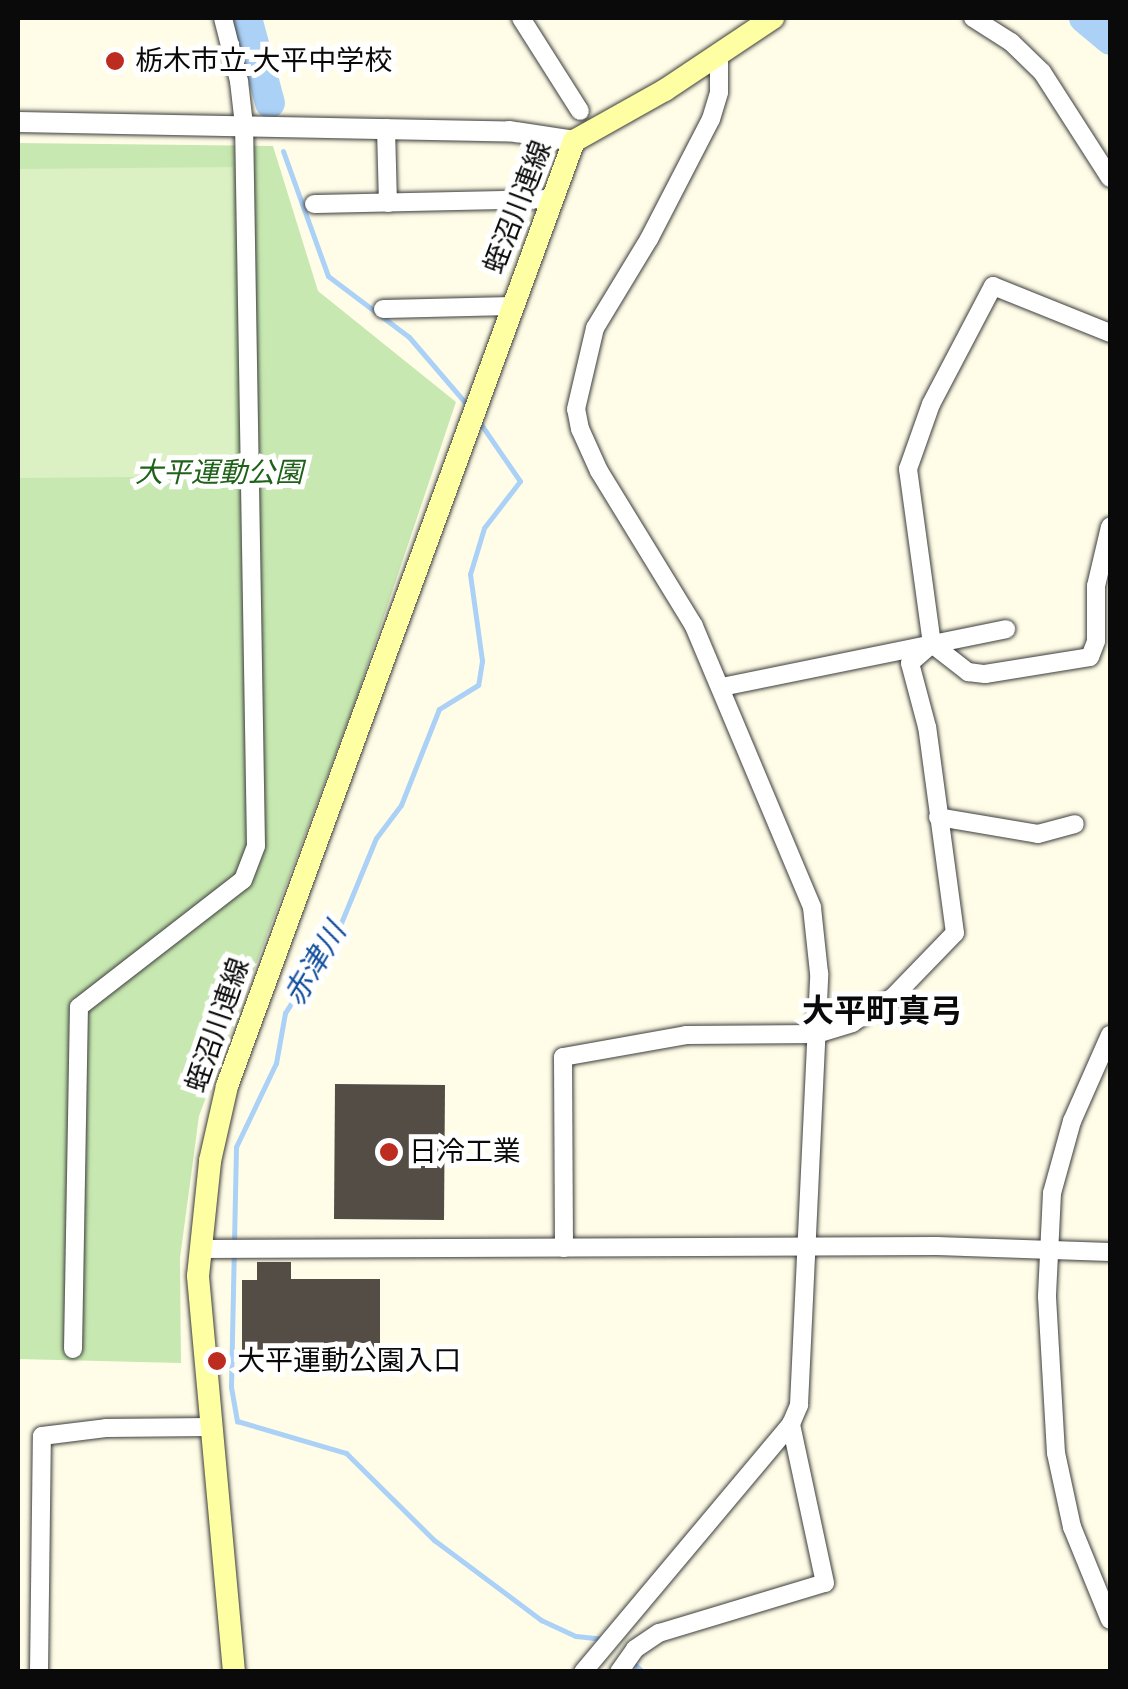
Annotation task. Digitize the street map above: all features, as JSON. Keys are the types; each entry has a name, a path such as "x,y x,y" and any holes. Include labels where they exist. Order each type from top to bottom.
{"main road":[{"name":"蛭沼川連線","path":"234,1672 200,1332 200,1249 210,1161 227,1086 574,142 719,56 773,18"}],"street":[{"path":"73,1349 80,1006 244,880 256,846 244,125 239,81 223,18"},
{"path":"521,18 580,111"},
{"path":"974,18 1011,42 1042,72 1110,178"},
{"path":"583,1672 791,1424 798,1405 808,1248 818,933 812,907 694,626 599,471 580,429 576,409 595,328 649,239 711,118 720,92 719,56"},
{"path":"18,122 508,132 574,142"},
{"path":"386,128 388,203"},
{"path":"314,204 552,199"},
{"path":"1110,333 993,286 948,368 908,470 932,644 968,672 986,674 1090,658 1096,641 1096,586 1107,560 1110,528"},
{"path":"383,309 512,306"},
{"path":"722,687 1006,629"},
{"path":"564,1248 563,1056 686,1036 817,1034 852,1024 892,997 955,934 927,727 910,663 932,644"},
{"path":"938,818 1038,834 1075,824"},
{"path":"1110,1035 1072,1121 1052,1193 1047,1345 1056,1452 1072,1527 1110,1620"},
{"path":"200,1249 808,1248 1110,1252"},
{"path":"618,1672 635,1649 659,1633 825,1583 791,1424"},
{"path":"39,1672 42,1436 106,1428 210,1427"}],"green space":[{"name":"大平運動公園","path":"18,143 273,146 318,291 456,402 355,702 199,1116 180,1258 181,1363 18,1359"},
{"path":"233,167 235,476 18,478 18,169"}],"building":[{"name":"日冷工業","path":"335,1084 445,1085 444,1220 334,1219"},
{"path":"257,1262 291,1262 291,1279 380,1279 380,1359 242,1359 242,1280 257,1280"}],"waterway":[{"name":"赤津川","path":"247,18 270,103"},
{"path":"1084,18 1110,40"},
{"name":"赤津川","path":"283,151 328,276 409,337 469,407"},
{"name":"赤津川","path":"478,420 520,481 484,528 470,574 482,661 478,685 439,709 401,805 376,838 338,930 285,1013 276,1063 236,1147 231,1387 237,1421 346,1453 434,1540 541,1620 576,1636 604,1639"},
{"name":"赤津川","path":"632,1662 643,1672"}],"place":[{"name":"栃木市立 大平中学校","path":"115,61"},
{"name":"日冷工業","path":"389,1152"},
{"name":"大平運動公園入口","path":"217,1361"}],"district":[{"name":"大平町真弓","path":"882,1011"}]}
